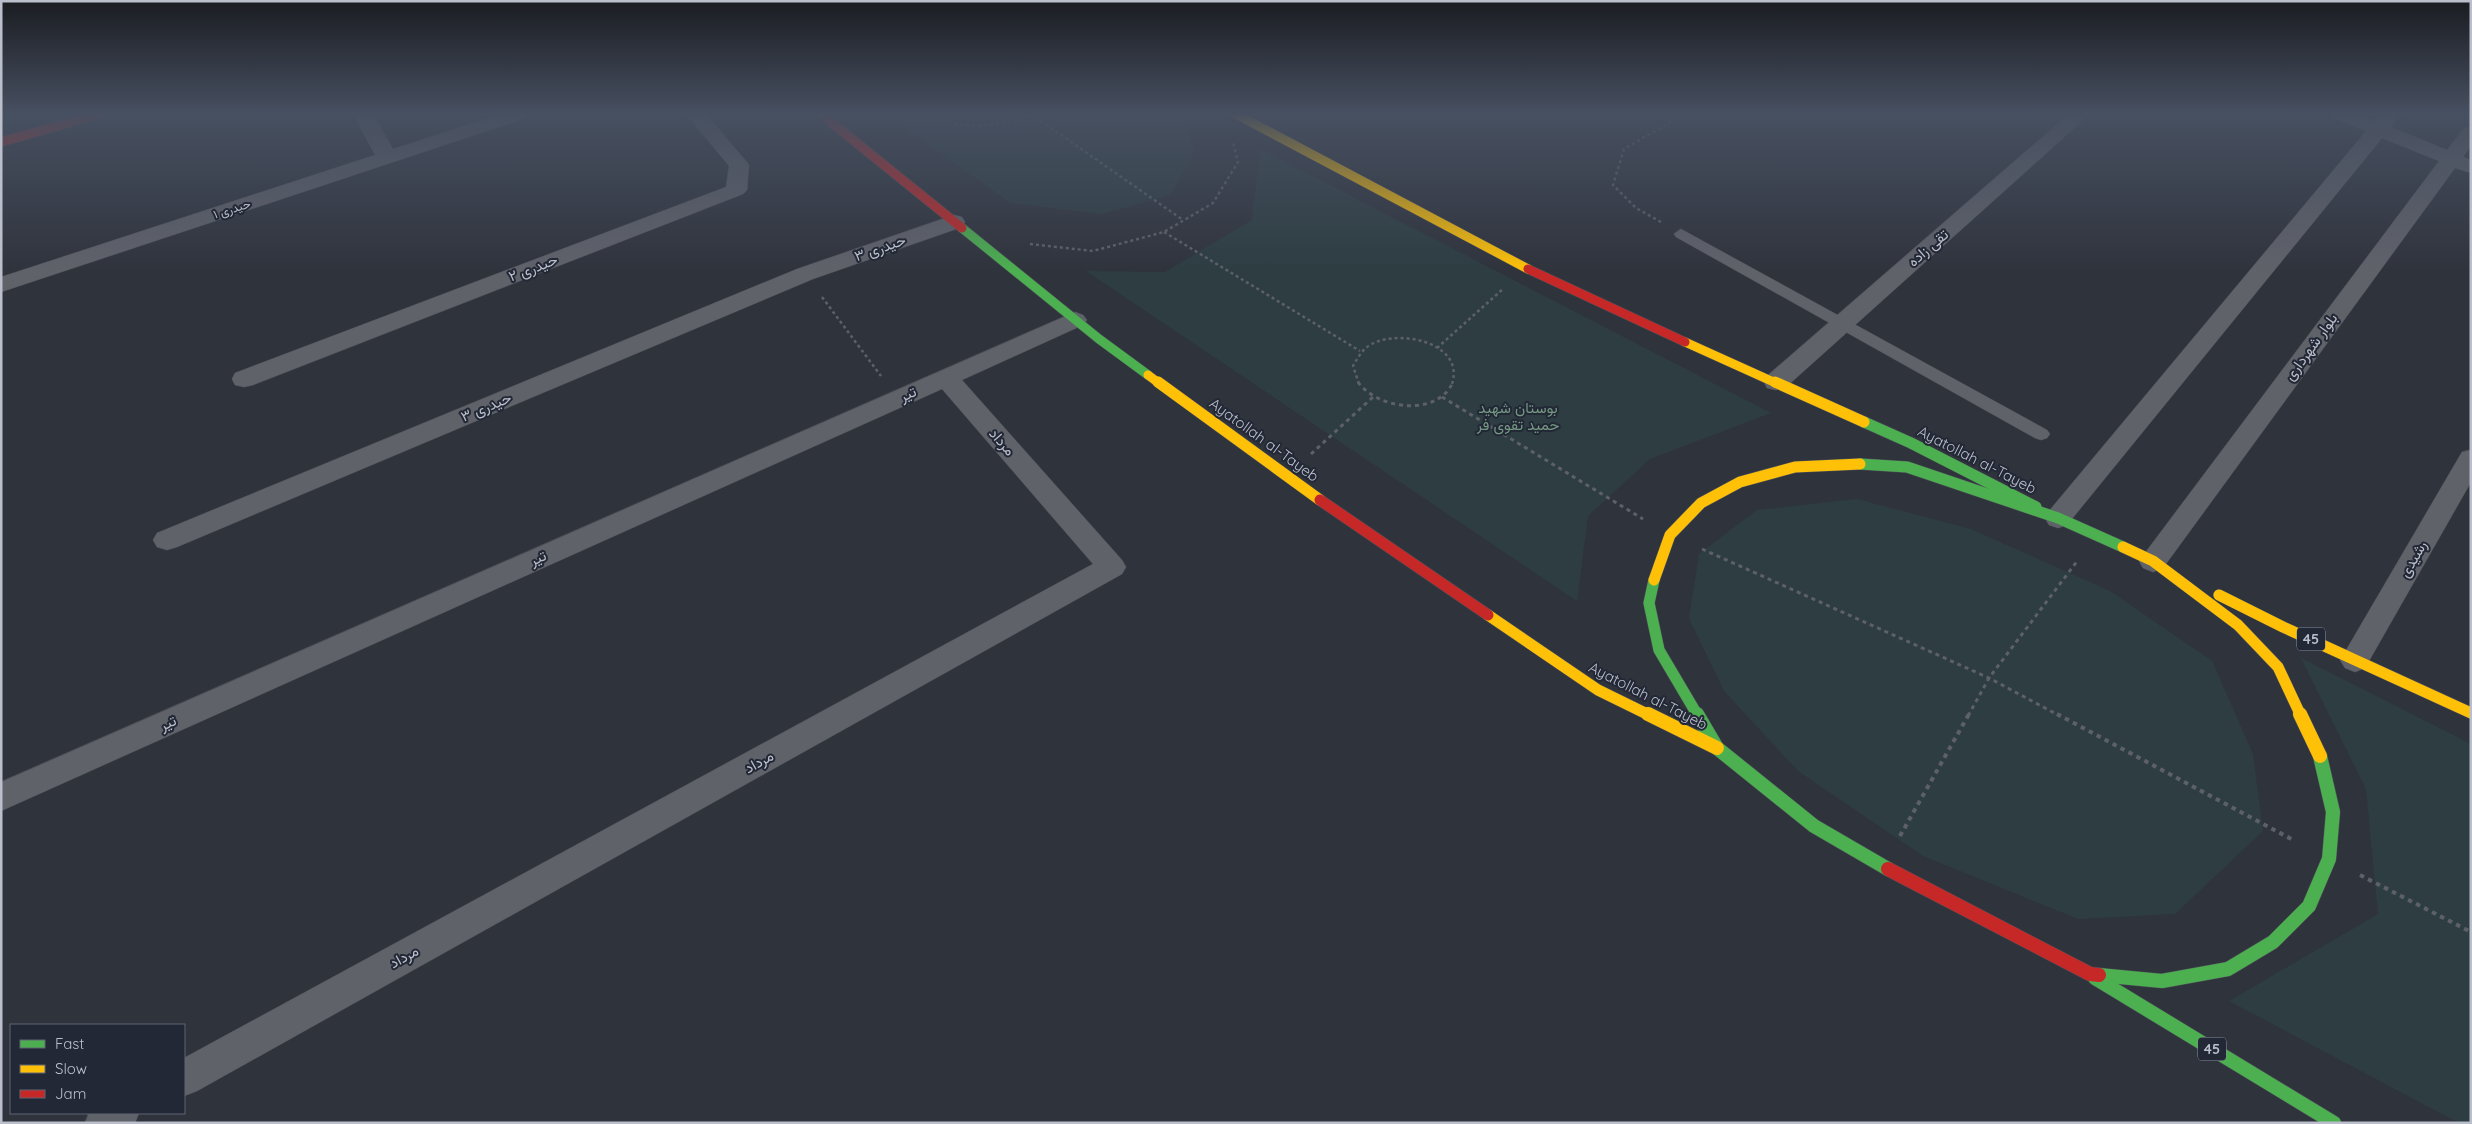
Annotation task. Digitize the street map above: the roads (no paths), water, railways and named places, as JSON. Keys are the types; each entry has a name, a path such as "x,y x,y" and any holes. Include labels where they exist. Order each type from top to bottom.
{"main road":[{"name":"Ayatollah al-Tayeb","path":"886,166 1076,320 1348,520 1598,690 1717,748"},
{"name":"Ayatollah al-Tayeb","path":"1335,166 1526,268 1911,443 2058,518"},
{"path":"1860,464 1907,467 2058,518 2153,562 2238,625 2278,668 2322,761 2334,812 2330,859 2309,906 2274,942 2228,969 2162,981 2090,974 1883,867 1814,826 1717,748 1659,650 1648,603 1658,566 1670,535 1701,503 1740,482 1795,467 1860,464"},
{"name":"45","path":"2153,562 2354,660 2471,713"},
{"name":"45","path":"2090,974 2334,1123"}],"street":[{"name":"حیدری ۱","path":"1,285 358,166"},
{"name":"حیدری ۲","path":"244,379 736,190 739,166"},
{"name":"تقی زاده","path":"1776,382 2021,166"},
{"path":"2058,518 2347,166"},
{"name":"بلوار شهرداری","path":"2153,562 2457,166"},
{"name":"حیدری ۳","path":"167,540 805,274 954,222"},
{"name":"تیر","path":"1,797 1076,320"},
{"name":"مرداد","path":"185,1077 1112,568 945,378"},
{"name":"رشیدی","path":"2354,660 2471,459"},
{"path":"103,1123 119,1114"}],"lane":[{"path":"1681,234 2041,434"}],"park label":[{"name":"بوستان شهید حمید تقوی فر","path":"1518,416"}]}
